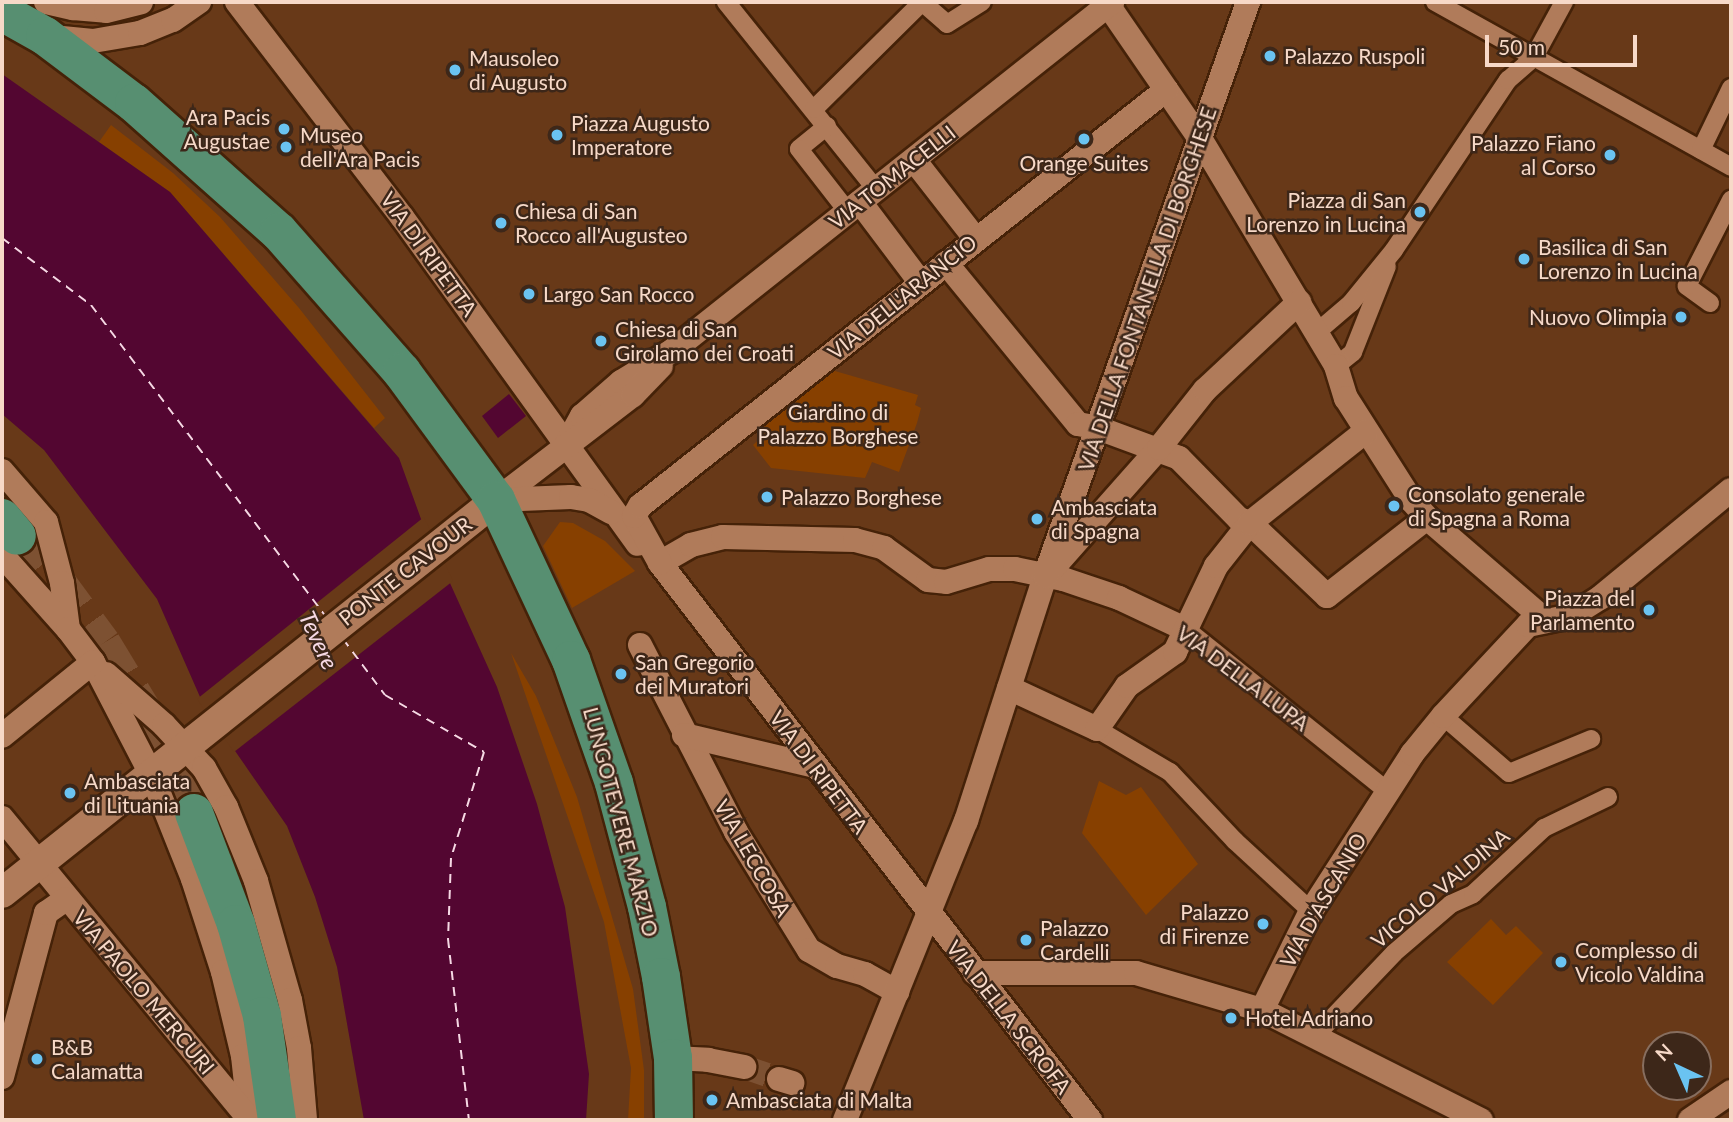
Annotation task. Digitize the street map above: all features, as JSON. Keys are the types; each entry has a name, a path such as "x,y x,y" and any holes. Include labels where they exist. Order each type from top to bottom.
{"main road":[{"name":"LUNGOTEVERE MARZIO","path":"2,12 45,19 279,232 402,372 496,500 551,611 597,728 647,906 673,1058 674,1120"},
{"path":"194,813 233,914 259,1003 268,1047 277,1120"}],"street":[{"path":"45,19 73,8 106,11 141,2"},
{"path":"45,19 89,41 125,37 173,20 199,2"},
{"name":"VIA DI RIPETTA","path":"237,2 402,217 567,443 615,514 637,543 660,563 928,914"},
{"path":"726,2 827,126 861,201 920,283"},
{"path":"814,109 922,2 947,24 982,2"},
{"name":"VIA DELLA FONTANELLA DI BORGHESE","path":"845,1120 966,821 1045,576 1248,2"},
{"path":"1435,2 1731,167"},
{"path":"1317,332 1351,303 1394,250 1508,80 1534,57 1564,2"},
{"path":"1109,3 1201,140 1317,332 1336,366 1346,398 1411,500 1545,620 1571,615 1601,597 1731,490"},
{"name":"VIA TOMACELLI","path":"496,500 567,443 576,424 591,408 636,371 672,351 1109,3"},
{"path":"1701,149 1731,88"},
{"name":"VIA DELL'ARANCIO","path":"660,563 635,521 634,516 640,506 1166,90"},
{"path":"827,126 799,149 861,201"},
{"path":"914,160 975,239"},
{"path":"1710,303 1687,286 1731,200"},
{"path":"1336,366 1353,352 1394,250"},
{"path":"946,263 1078,424 1159,448 1179,458 1239,519 1250,523 1327,596 1427,517"},
{"path":"1045,576 1159,448 1205,390 1299,302"},
{"path":"1097,729 1127,686 1175,652 1216,566 1250,523 1366,431"},
{"path":"2,471 40,511 46,522 62,583 68,629"},
{"path":"496,500 571,497 589,500 615,514"},
{"name":"PONTE CAVOUR","path":"2,893 496,500"},
{"name":"VIA DELLA LUPA","path":"660,563 691,545 723,537 855,540 884,548 920,576 934,582 999,568 1045,576 1119,598 1187,630 1387,791"},
{"path":"8,552 93,662 152,776 193,879 223,972 243,1055 250,1120"},
{"name":"VIA D'ASCANIO","path":"1262,1010 1311,911 1412,754 1443,716 1528,625 1545,620"},
{"name":"VIA LECCOSA","path":"640,646 752,862 808,950 837,966 865,974 897,992"},
{"path":"2,736 93,662"},
{"path":"93,662 185,747 204,768 220,795 256,881 290,1000 299,1048 305,1120"},
{"path":"1010,686 1097,729 1170,772 1235,841 1311,911"},
{"path":"1443,716 1509,773 1591,739"},
{"path":"684,734 815,766"},
{"name":"VICOLO VALDINA","path":"1316,1035 1394,953 1451,905 1473,894 1544,828 1608,797"},
{"name":"VIA PAOLO MERCURI","path":"2,818 250,1120"},
{"path":"2,1077 46,913 66,899"},
{"name":"VIA DELLA SCROFA","path":"928,914 1090,1120"},
{"path":"975,973 1136,973 1262,1010 1481,1120"},
{"path":"673,1058 708,1060 744,1067"},
{"path":"1690,1120 1731,1091"}],"green space":[{"path":"111,125 173,173 220,217 299,308 385,418 374,428 170,192 99,142"},
{"name":"Giardino di Palazzo Borghese","path":"828,369 918,395 915,405 921,408 899,472 872,462 865,478 771,468 753,445 762,437 755,428"},
{"path":"560,522 573,523 605,541 635,571 572,608 543,546"},
{"path":"511,653 536,696 577,797 633,989 644,1070 644,1120 628,1120 631,1068 604,922"},
{"path":"1099,781 1126,795 1141,787 1198,864 1146,915 1082,833"},
{"path":"1491,919 1506,935 1516,926 1543,953 1493,1005 1447,962"}],"water":[{"name":"Tevere","path":"2,74 170,192 399,458 421,519 497,687 537,804 565,907 589,1074 586,1120 364,1120 337,967 315,897 287,826 204,706 157,599 44,450 2,414"},
{"path":"509,394 526,416 498,438 482,416"}],"pier":[{"path":"424,517 453,581 234,752 197,699"}],"ferry route":[{"path":"2,238 91,305 326,617"},
{"path":"343,639 385,695 484,752 451,858 448,939 469,1120"}],"tunnel":[{"path":"17,536 54,579 102,644 145,715 194,813"},
{"path":"744,1067 779,1079"}],"place":[{"name":"Palazzo Ruspoli","path":"1270,56"},
{"name":"Mausoleo di Augusto","path":"455,70"},
{"name":"Ara Pacis Augustae","path":"284,129"},
{"name":"Piazza Augusto Imperatore","path":"557,135"},
{"name":"Orange Suites","path":"1084,139"},
{"name":"Museo dell'Ara Pacis","path":"286,147"},
{"name":"Palazzo Fiano al Corso","path":"1610,155"},
{"name":"Piazza di San Lorenzo in Lucina","path":"1420,212"},
{"name":"Chiesa di San Rocco all'Augusteo","path":"501,223"},
{"name":"Basilica di San Lorenzo in Lucina","path":"1524,259"},
{"name":"Largo San Rocco","path":"529,294"},
{"name":"Nuovo Olimpia","path":"1681,317"},
{"name":"Chiesa di San Girolamo dei Croati","path":"601,341"},
{"name":"Palazzo Borghese","path":"767,497"},
{"name":"Consolato generale di Spagna a Roma","path":"1394,506"},
{"name":"Ambasciata di Spagna","path":"1037,519"},
{"name":"Piazza del Parlamento","path":"1649,610"},
{"name":"San Gregorio dei Muratori","path":"621,674"},
{"name":"Ambasciata di Lituania","path":"70,793"},
{"name":"Palazzo di Firenze","path":"1263,924"},
{"name":"Palazzo Cardelli","path":"1026,940"},
{"name":"Complesso di Vicolo Valdina","path":"1561,962"},
{"name":"Hotel Adriano","path":"1231,1018"},
{"name":"B&B Calamatta","path":"37,1059"},
{"name":"Ambasciata di Malta","path":"712,1100"}]}
